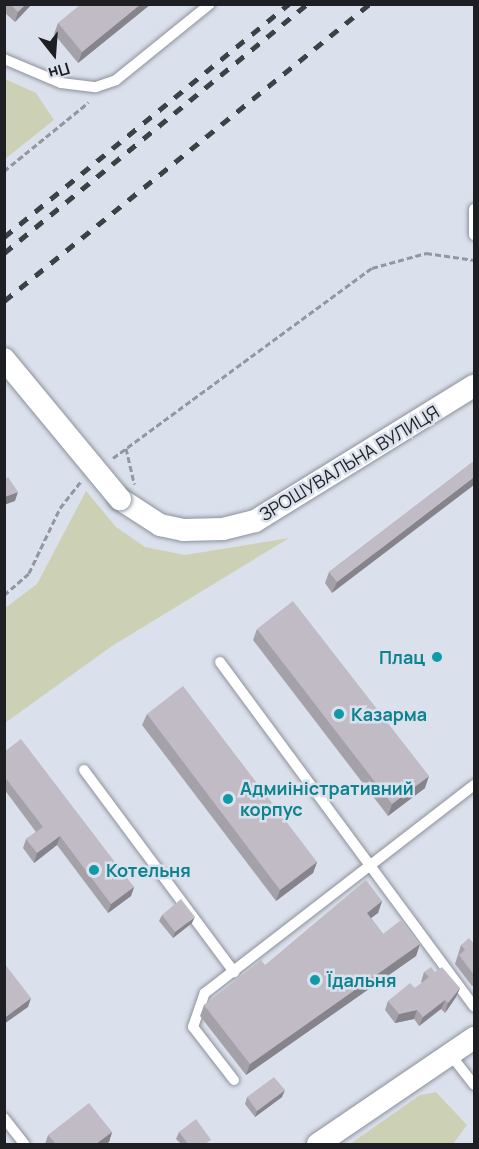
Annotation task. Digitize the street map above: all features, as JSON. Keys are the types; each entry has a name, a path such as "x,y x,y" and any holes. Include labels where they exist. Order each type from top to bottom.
{"street":[{"name":"ЗРОШУВАЛЬНА ВУЛИЦЯ","path":"4,359 120,499 160,525 183,530 223,529 255,520 474,386"},
{"path":"318,1144 474,1038"}],"lane":[{"path":"4,58 82,88 116,80 210,4"},
{"path":"474,209 474,235"},
{"path":"220,662 474,1007"},
{"path":"84,771 234,972"},
{"path":"234,1080 193,1027 206,993 474,785"},
{"path":"450,1054 474,1085"},
{"path":"4,1118 24,1144"}],"path":[{"path":"4,171 116,80"},
{"path":"109,461 372,268 426,253 474,260"},
{"path":"126,448 134,465"},
{"path":"4,595 29,573 60,508 92,474"}],"green space":[{"path":"5,79 36,93 54,120 5,159"},
{"path":"86,491 116,527 145,547 185,555 289,538 112,646 5,723 5,608 37,584"},
{"path":"436,1092 467,1125 453,1144 350,1144 420,1095"}],"building":[{"path":"10,4 26,4 18,12"},
{"path":"81,4 141,4 82,52 58,23"},
{"path":"474,461 474,477 337,582 329,572"},
{"path":"8,477 18,492 4,497 4,480"},
{"name":"Казарма","path":"293,601 429,776 392,804 257,629"},
{"name":"Адмиіністративний корпус","path":"183,686 317,862 280,890 147,714"},
{"path":"21,739 134,887 111,904 60,836 37,853 26,839 43,827 4,776 4,752"},
{"name":"Їдальня","path":"366,880 382,901 367,913 383,934 401,920 420,944 250,1064 204,1005 261,960 265,965"},
{"path":"181,899 195,917 175,932 162,915"},
{"path":"469,938 474,944 474,975 459,955 465,950 461,945"},
{"path":"4,963 31,998 4,1018"},
{"path":"431,967 435,972 442,967 460,988 448,1003 445,1000 423,1017 417,1010 399,1014 388,1001 410,983 415,988 429,977 424,972"},
{"path":"274,1077 285,1090 257,1111 247,1097"},
{"path":"89,1103 112,1132 96,1144 56,1144 48,1135"},
{"path":"196,1119 211,1140 205,1144 188,1144 179,1132"}],"railway":[{"path":"4,237 289,4"},
{"path":"4,253 307,4"},
{"path":"4,301 369,4"}],"place":[{"name":"Плац","path":"437,657"},
{"name":"Казарма","path":"339,714"},
{"name":"Адмиіністративний корпус","path":"228,799"},
{"name":"Котельня","path":"94,870"},
{"name":"Їдальня","path":"315,980"}]}
